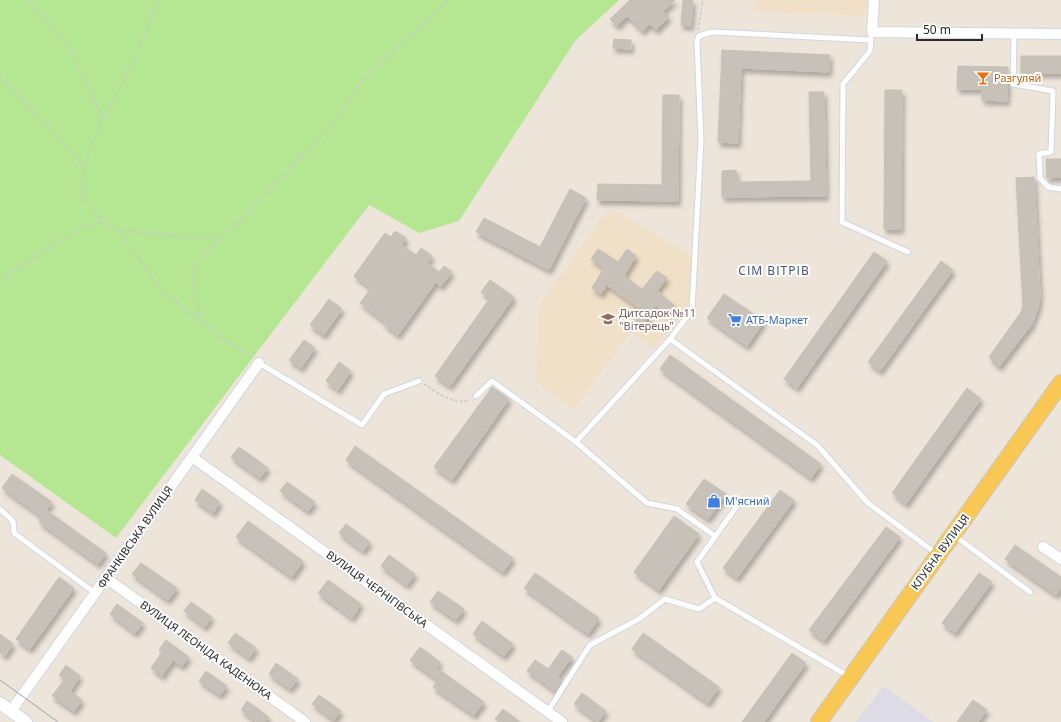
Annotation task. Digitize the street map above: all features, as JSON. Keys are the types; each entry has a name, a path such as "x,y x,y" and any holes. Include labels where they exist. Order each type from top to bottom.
{"main road":[{"name":"КЛУБНА ВУЛИЦЯ","path":"819,722 1061,383"}],"street":[{"path":"874,0 871,36 1061,34"},
{"name":"ФРАНКІВСЬКА ВУЛИЦЯ","path":"11,711 259,363"},
{"name":"ВУЛИЦЯ ЧЕРНІГІВСЬКА","path":"192,457 562,722"},
{"path":"1043,547 1061,559"},
{"name":"ВУЛИЦЯ ЛЕОНІДА КАДЕНЮКА","path":"106,578 305,722"},
{"path":"0,703 26,722"}],"lane":[{"path":"576,442 670,339 692,310 701,140 697,41 700,36 712,32 871,36 870,51 843,84 842,222 908,252"},
{"path":"1014,34 1014,84 1053,91 1051,152 1038,154 1040,178 1048,187 1061,189"},
{"path":"670,339 817,445 868,503 938,555"},
{"path":"259,363 362,425 384,394 419,381"},
{"path":"476,396 492,381 576,442 647,503 677,508 715,536"},
{"path":"739,503 697,562 715,598 850,678"},
{"path":"0,509 13,521 14,532 95,593"},
{"path":"953,534 1030,592"},
{"path":"548,711 590,645 640,619 666,599 699,609 715,598"}],"path":[{"path":"29,0 63,40 76,61 103,119"},
{"path":"158,0 135,58 103,119 84,166 82,199 105,222 118,230 164,294 259,363"},
{"path":"200,321 192,281 195,264 225,236 334,123 364,78 449,0"},
{"path":"700,36 698,29 703,0"},
{"path":"0,76 84,166"},
{"path":"0,280 81,228 105,222"},
{"path":"118,230 195,238 225,236"},
{"path":"419,381 453,400 468,401 476,396"}],"shaded area":[{"path":"755,0 867,0 865,16 755,12"},
{"name":"Дитсадок №11 \"Вітерець\"","path":"613,210 691,255 689,306 654,349 631,332 573,410 536,381 539,305 605,213"},
{"path":"884,686 933,722 856,722"}],"green space":[{"path":"0,0 619,0 575,41 459,221 419,233 369,205 116,538 0,455"}],"building":[{"path":"630,0 675,0 663,11 669,17 656,30 650,24 642,31 627,16 617,26 610,19"},
{"path":"683,0 693,0 691,26 681,25"},
{"path":"614,39 631,40 631,49 613,48"},
{"path":"722,50 830,55 829,72 741,68 738,143 718,142"},
{"path":"1021,56 1061,56 1061,73 1021,73"},
{"name":"Разгуляй","path":"958,66 1008,67 1007,101 982,100 982,89 957,89"},
{"path":"885,90 902,90 901,229 884,229"},
{"path":"809,92 824,92 826,196 722,197 722,171 736,170 737,182 811,181"},
{"path":"663,95 679,95 678,201 597,200 598,184 662,185"},
{"path":"1046,159 1061,159 1061,177 1047,178"},
{"path":"1034,177 1040,295 1039,305 1032,324 999,367 989,357 1021,312 1023,306 1016,178"},
{"path":"570,189 586,198 549,270 476,232 484,218 540,247"},
{"path":"395,231 406,238 402,245 416,255 421,248 432,256 427,263 439,272 444,266 452,272 441,286 436,282 398,335 384,324 385,322 360,303 371,288 354,276 385,233 391,237"},
{"path":"598,249 618,262 627,249 636,256 624,276 642,289 657,271 667,278 657,291 674,305 668,315 656,306 642,325 632,317 639,308 607,285 601,294 592,288 604,268 591,259"},
{"path":"874,252 887,261 797,388 784,379"},
{"path":"941,261 953,270 880,371 868,362"},
{"path":"490,280 514,297 450,386 435,376 490,298 481,292"},
{"name":"АТБ-Маркет","path":"724,294 764,321 747,346 707,318"},
{"path":"329,299 342,309 324,335 310,325"},
{"path":"304,340 315,348 301,368 289,360"},
{"path":"670,355 821,464 811,478 660,369"},
{"path":"339,362 351,371 338,390 326,381"},
{"path":"492,387 509,399 452,480 434,467"},
{"path":"967,388 981,399 906,504 892,493"},
{"path":"355,446 513,558 503,572 346,460"},
{"path":"239,447 268,468 260,478 231,457"},
{"path":"12,474 52,502 46,510 106,553 98,564 39,522 42,517 2,488"},
{"path":"704,479 726,494 708,519 686,504"},
{"path":"287,482 315,502 308,511 280,491"},
{"path":"202,489 220,502 213,513 195,500"},
{"path":"780,490 794,500 737,578 723,568"},
{"path":"674,516 699,534 659,590 634,572"},
{"path":"248,521 303,561 292,577 236,537"},
{"path":"346,524 370,542 363,551 339,533"},
{"path":"886,527 900,537 824,641 809,630"},
{"path":"1015,545 1061,577 1061,587 1056,595 1005,559"},
{"path":"389,555 415,574 407,585 381,566"},
{"path":"141,563 177,588 168,600 132,574"},
{"path":"535,573 599,618 588,634 524,588"},
{"path":"979,573 992,582 955,633 942,623"},
{"path":"59,577 74,588 30,649 16,639"},
{"path":"328,580 361,604 352,618 318,593"},
{"path":"438,591 464,609 456,620 430,602"},
{"path":"191,602 212,617 205,627 184,611"},
{"path":"117,604 143,623 135,633 110,614"},
{"path":"482,621 513,644 504,656 473,634"},
{"path":"235,633 256,648 249,658 228,643"},
{"path":"643,633 719,687 708,703 632,649"},
{"path":"0,634 13,644 5,656 0,652"},
{"path":"166,640 189,657 182,666 173,660 162,676 151,668 162,652 159,650"},
{"path":"420,647 440,662 437,668 484,702 474,715 433,687 438,680 410,660"},
{"path":"562,650 572,657 558,676 562,680 555,691 527,671 535,660 548,669"},
{"path":"792,653 806,663 764,722 742,722"},
{"path":"276,663 298,679 290,689 269,674"},
{"path":"66,665 80,676 70,691 82,700 74,711 52,696 65,679 59,675"},
{"path":"206,671 227,686 220,695 199,681"},
{"path":"582,693 606,711 598,722 574,704"},
{"path":"319,695 341,711 334,720 312,704"},
{"path":"973,700 987,710 978,722 957,722"},
{"path":"247,701 269,717 265,722 257,722 241,710"},
{"path":"503,709 520,722 499,722 495,719"}],"tram line":[{"path":"0,680 58,722"}],"place":[{"name":"Разгуляй","path":"983,78"},
{"name":"Дитсадок №11 \"Вітерець\"","path":"608,319"},
{"name":"АТБ-Маркет","path":"735,320"},
{"name":"М'ясний","path":"714,501"}],"district":[{"name":"СІМ ВІТРІВ","path":"774,271"}]}
